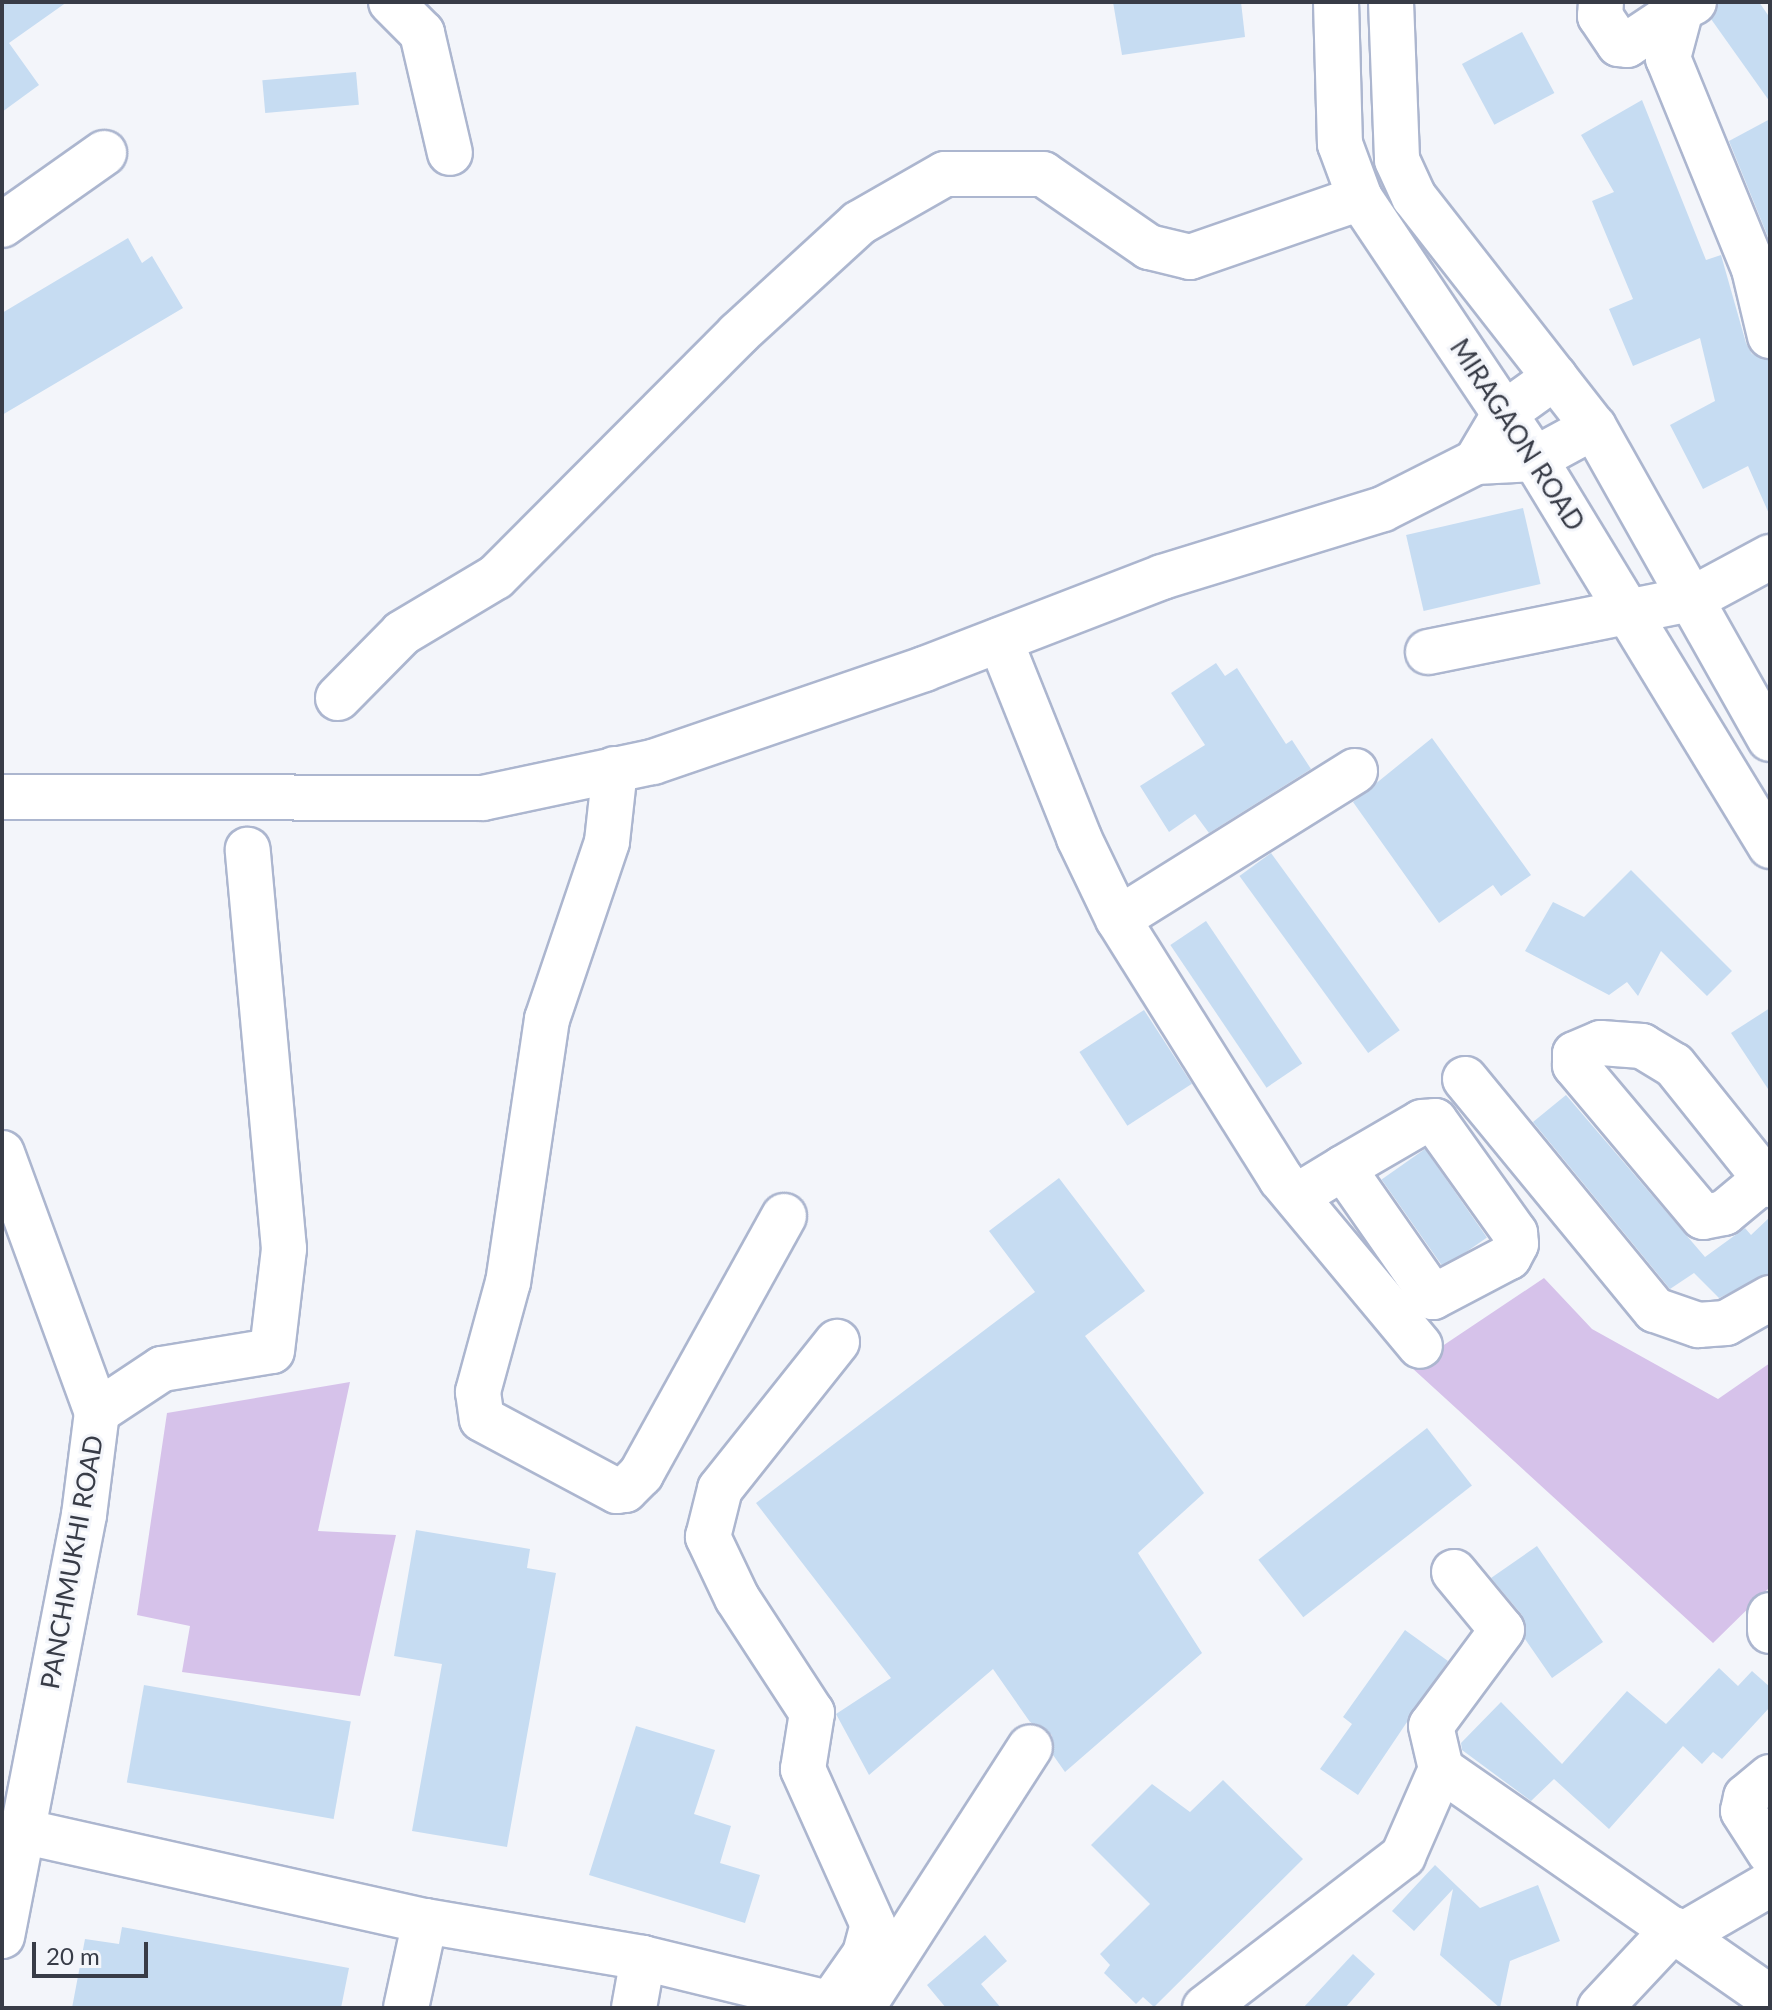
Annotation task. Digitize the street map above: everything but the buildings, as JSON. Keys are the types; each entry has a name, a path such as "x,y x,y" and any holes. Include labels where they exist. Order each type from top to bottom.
{"street":[{"path":"391,2 422,33 450,153"},
{"name":"MIRAGAON ROAD","path":"1336,2 1340,144 1360,198 1535,459 1630,610 1770,846"},
{"path":"1391,2 1397,160 1414,197 1594,427 1770,739"},
{"path":"1601,2 1600,16 1619,44 1627,45 1688,6"},
{"path":"1688,6 1668,58 1754,269 1770,336"},
{"path":"2,225 104,153"},
{"path":"338,698 402,633 496,577 738,334 859,223 945,174 1043,174 1149,247 1190,257 1360,198"},
{"path":"1476,462 1505,413 1555,377"},
{"path":"2,797 483,798 668,757 1000,640 1162,577 1383,509 1476,462 1535,459 1594,427"},
{"path":"1428,652 1692,599 1770,557"},
{"path":"1000,640 1079,838 1118,919 1297,1196 1420,1346"},
{"path":"615,769 607,842 547,1019 508,1282 478,1392 482,1419 617,1491 625,1490 641,1474 784,1216"},
{"path":"1118,919 1355,771"},
{"path":"97,1412 162,1369 272,1351 284,1249 248,850"},
{"path":"1465,1079 1655,1310 1698,1325 1726,1323 1770,1298"},
{"name":"PANCHMUKHI ROAD","path":"2,1153 97,1412 84,1515 2,1936"},
{"path":"1297,1196 1343,1168"},
{"path":"837,1342 720,1489 708,1537 737,1598 812,1713 803,1769 873,1925 847,2007"},
{"path":"1205,2008 1403,1856 1441,1769 1431,1726 1502,1630 1454,1572"},
{"path":"1770,1615 1770,1631"},
{"path":"847,2007 1030,1747"},
{"path":"1441,1769 1770,1998"},
{"path":"1770,1777 1746,1797 1743,1811 1770,1853"},
{"path":"22,1831 425,1921 643,1958 847,2007"},
{"path":"1600,2008 1678,1932 1770,1884"},
{"path":"406,2008 425,1921"},
{"path":"634,2008 643,1958"}],"shaded area":[{"path":"1544,1278 1592,1329 1718,1399 1770,1363 1770,1587 1713,1643 1411,1367"},
{"path":"350,1382 318,1531 396,1535 360,1696 182,1672 190,1626 137,1615 167,1413"}]}
